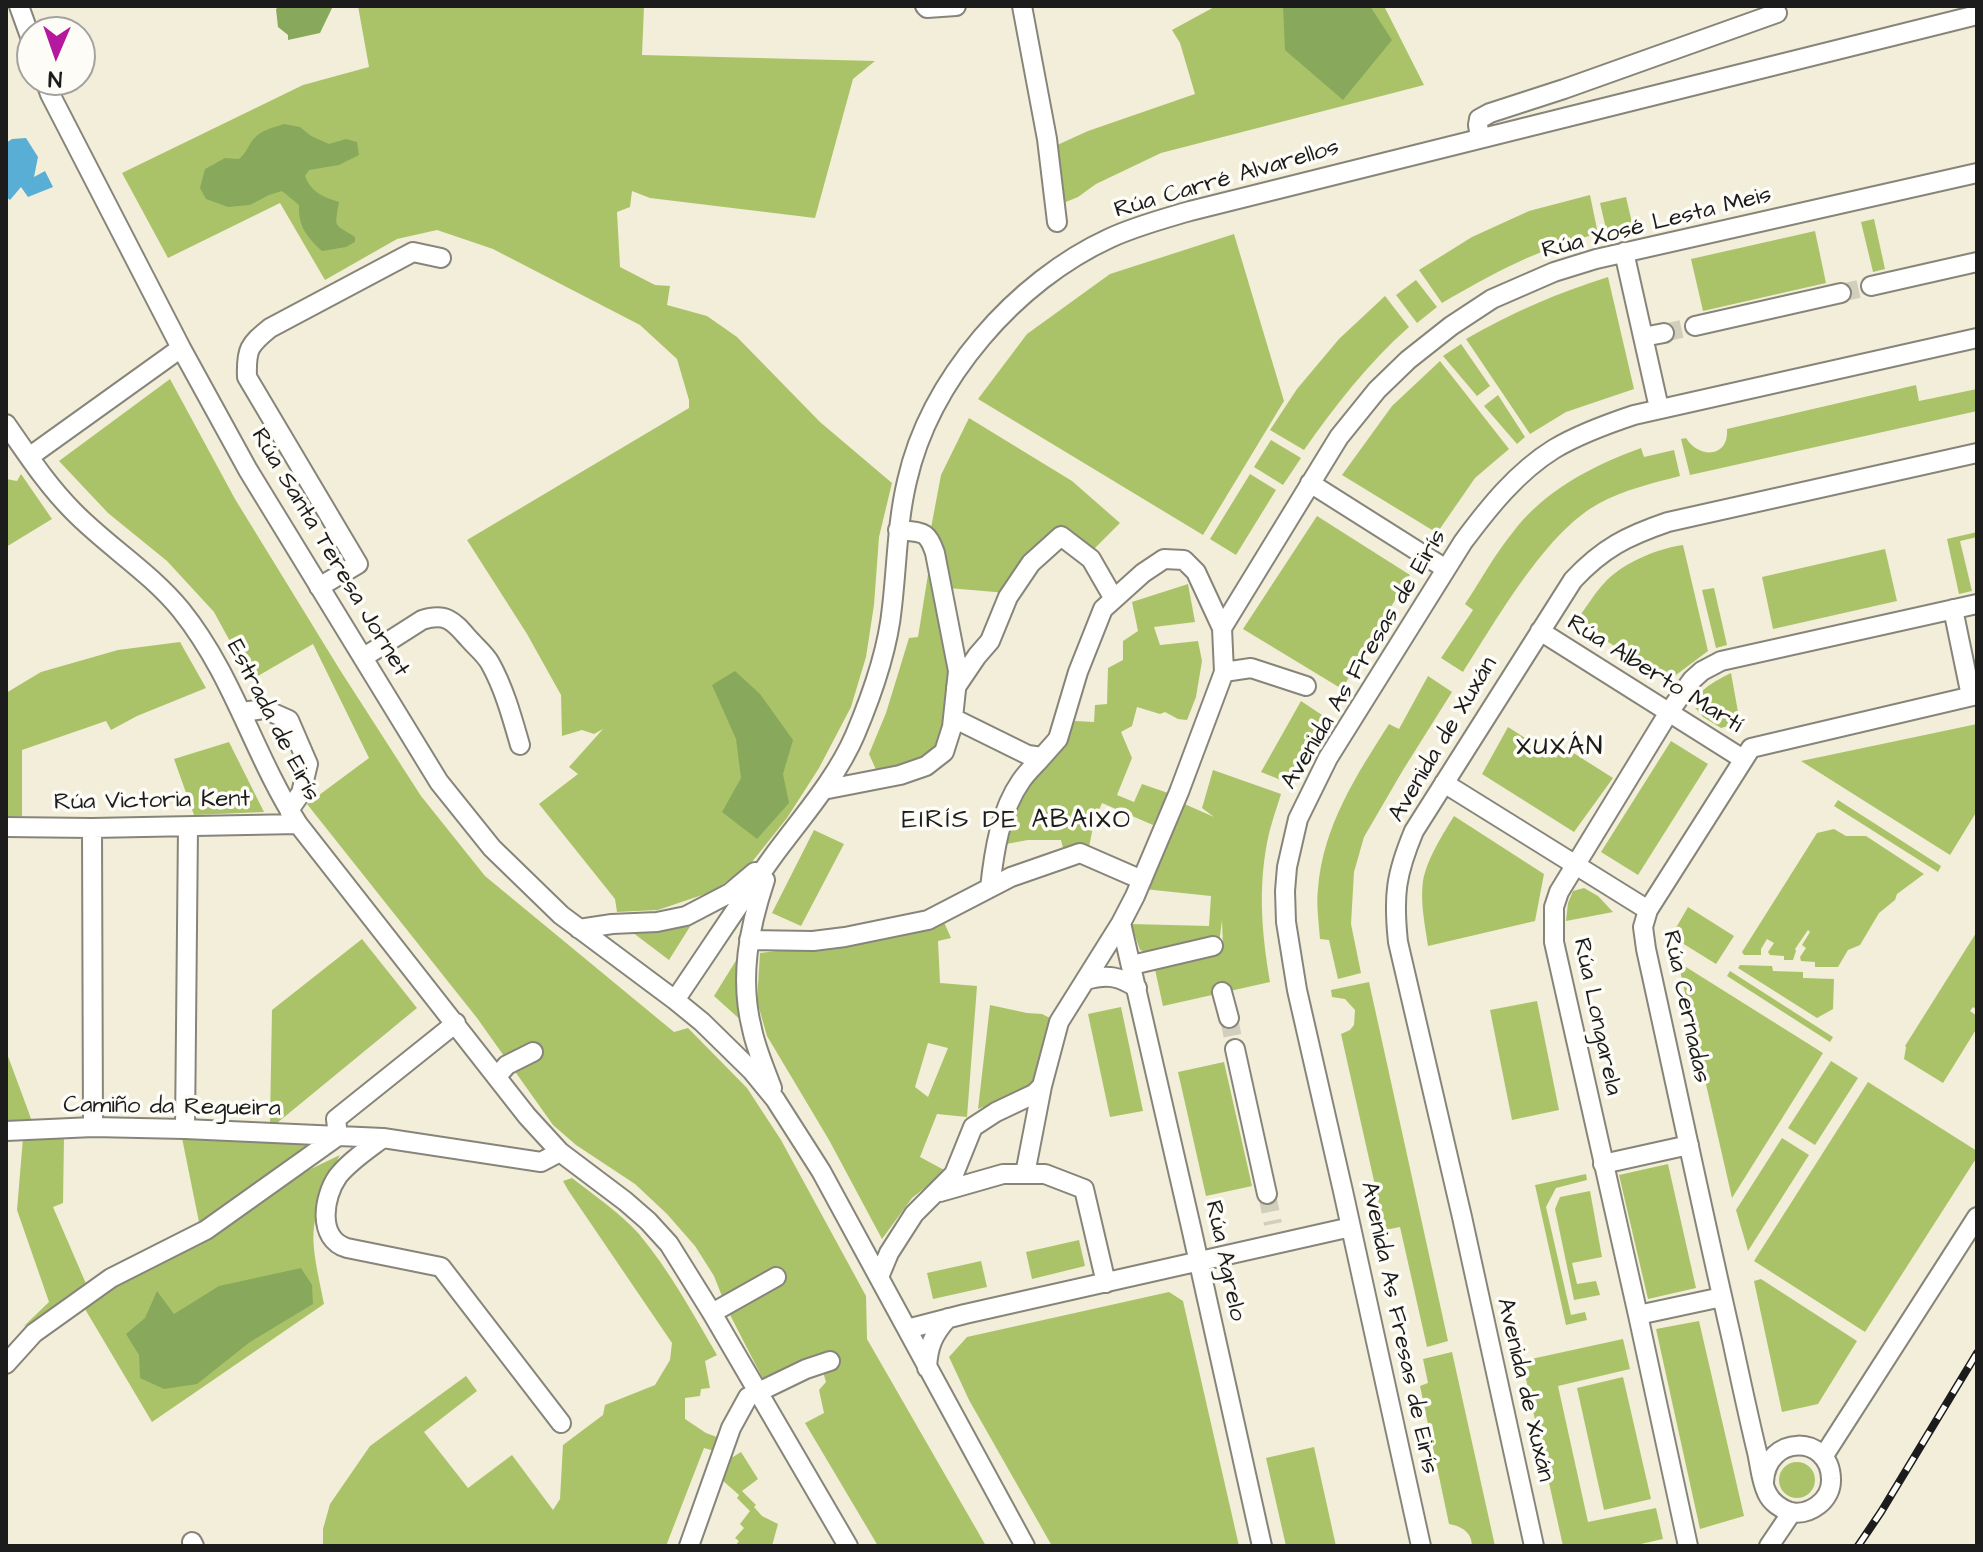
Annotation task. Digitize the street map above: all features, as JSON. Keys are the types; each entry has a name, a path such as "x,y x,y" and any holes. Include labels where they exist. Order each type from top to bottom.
{"street":[{"path":"925,6 956,6"},
{"path":"1022,6 1047,139 1057,222"},
{"path":"1480,138 1479,119 1490,113 1777,13"},
{"name":"Rúa Carré Alvarellos","path":"675,1000 823,790 854,738 881,662 892,609 898,530 907,481 942,393 988,330 1054,269 1109,238 1148,223 1977,15"},
{"name":"Rúa Santa Teresa Jornet","path":"51,96 181,348 248,470 439,782 492,848 561,915 675,1000 735,1054 775,1099"},
{"name":"Rúa Xosé Lesta Meis","path":"1222,628 1339,437 1377,390 1408,360 1492,299 1554,272 1624,252 1977,173"},
{"path":"319,587 358,564 247,377 246,358 253,342 270,328 413,252 441,258"},
{"path":"1624,252 1659,408"},
{"path":"1871,286 1977,262"},
{"path":"1695,326 1841,293"},
{"path":"1643,337 1664,333"},
{"name":"Avenida As Fresas de Eirís","path":"1421,1546 1294,975 1286,922 1287,867 1298,819 1328,758 1446,569 1486,511 1531,466 1555,448 1595,428 1659,408 1977,338"},
{"path":"29,457 181,348"},
{"name":"Estrada de Eirís","path":"6,424 73,512 180,608 205,643 242,712 274,785 294,817 527,1116 560,1152 625,1201 669,1244 848,1546"},
{"name":"Avenida de Xuxán","path":"1534,1546 1404,970 1395,904 1397,876 1404,854 1414,831 1540,631 1573,580 1591,561 1634,533 1681,519 1977,453"},
{"path":"1310,483 1446,569"},
{"path":"823,790 900,775 926,766 944,752 953,718 958,671 948,612 930,538 924,533 898,530"},
{"path":"956,688 990,641 1008,597 1031,563 1061,536 1091,559 1114,599"},
{"path":"990,888 998,836 1010,801 1021,780 1058,739 1078,672 1103,609 1143,573 1164,559 1184,560 1196,572 1222,628 1224,672 1142,880 1121,923 1059,1022 1042,1086 1025,1174"},
{"name":"Rúa Longarela","path":"1688,1546 1554,942 1554,907 1559,892 1669,712 1702,671 1721,661 1977,604"},
{"path":"1743,759 1751,748 1974,696 1953,609"},
{"path":"364,657 422,620 443,617 453,621 489,661 508,703 520,745"},
{"name":"Rúa Alberto Martí","path":"1540,631 1743,759"},
{"path":"1224,672 1251,668 1306,686"},
{"path":"242,712 264,709 289,720 308,764 294,817"},
{"path":"953,718 1028,755 1042,757"},
{"name":"Rúa Cernadas","path":"1743,759 1648,910 1643,927 1764,1482"},
{"path":"1444,783 1648,910"},
{"name":"Rúa Victoria Kent","path":"6,827 188,827 294,817"},
{"path":"185,1129 188,827"},
{"path":"92,828 93,1127"},
{"path":"749,940 813,941 928,920 1011,877 1080,853 1142,880"},
{"path":"579,929 657,922 686,916 730,893 773,857"},
{"name":"Rúa Carré Alvarellos","path":"773,857 749,940 746,987 752,1030 775,1099"},
{"name":"Rúa Agrelo","path":"1121,923 1262,1546"},
{"path":"1132,965 1213,946"},
{"path":"1086,980 1101,975 1115,976 1137,988"},
{"path":"1222,992 1229,1018"},
{"path":"6,1364 34,1333 111,1278 206,1230 338,1136 336,1119 456,1023"},
{"path":"1235,1049 1267,1194"},
{"path":"497,1076 507,1065 533,1052"},
{"path":"879,1277 889,1253 914,1214 954,1174 973,1127 1034,1094 1042,1086"},
{"path":"775,1099 821,1171 1025,1546"},
{"name":"Camiño da Regueira","path":"6,1131 93,1127 383,1138 541,1162 560,1152"},
{"path":"383,1138 336,1179 326,1213 331,1238 341,1246 441,1267 561,1423"},
{"path":"1603,1164 1689,1145"},
{"path":"937,1192 1003,1174 1045,1174 1084,1189 1106,1283"},
{"path":"1823,1457 1977,1217"},
{"path":"1273,1224 1278,1243"},
{"path":"907,1329 1351,1227"},
{"path":"712,1313 776,1277"},
{"path":"1638,1315 1722,1297"},
{"path":"927,1368 931,1342 948,1318"},
{"path":"6,1343 34,1333"},
{"path":"689,1546 731,1428 748,1397 830,1361"},
{"path":"1753,1435 1779,1451"},
{"path":"1807,1446 1823,1457 1829,1465 1831,1486 1821,1503 1803,1512 1792,1512 1773,1502 1764,1482 1767,1464 1779,1451 1807,1446"},
{"path":"1765,1545 1792,1512"}],"green space":[{"path":"280,6 333,6 320,33 288,40 288,35 278,27 276,9"},
{"path":"358,6 644,6 642,55 875,61 853,79 815,218 650,198 632,191 630,207 617,212 620,267 655,285 670,286 667,305 707,316 737,337 820,422 892,483 879,537 866,657 851,707 819,768 787,818 752,862 714,891 658,910 617,912 615,899 539,804 578,774 569,767 603,729 594,734 582,730 562,736 561,695 527,634 467,540 689,408 677,359 640,325 493,249 437,230 397,239 325,280 280,203 168,258 122,173 303,85 369,67"},
{"path":"1216,6 1384,6 1424,85 1161,153 1061,204 1055,146 1088,131 1195,94 1180,43 1172,30"},
{"path":"1283,6 1370,6 1392,40 1343,100 1285,50"},
{"path":"284,124 300,127 329,144 346,139 357,142 359,155 339,165 309,170 305,176 318,193 339,202 337,225 355,237 355,242 346,247 322,251 304,231 299,205 282,191 250,205 228,207 206,199 200,188 205,169 225,158 239,159 259,134"},
{"path":"1590,195 1598,234 1537,254 1442,303 1419,270 1472,237 1529,211"},
{"path":"1626,197 1633,227 1607,233 1600,203"},
{"path":"1874,219 1885,269 1873,272 1861,222"},
{"path":"1815,231 1826,283 1703,311 1691,259"},
{"path":"1234,234 1284,401 1203,535 978,399 1027,334 1110,274"},
{"path":"1608,277 1634,389 1566,412 1530,434 1466,339 1536,304"},
{"path":"1416,280 1437,307 1417,323 1396,295"},
{"path":"1385,296 1409,327 1353,386 1304,450 1270,430 1297,389 1339,339"},
{"path":"1461,344 1490,386 1477,396 1443,356"},
{"path":"1440,361 1509,449 1475,478 1437,533 1342,475 1392,406"},
{"path":"170,379 235,499 340,670 421,796 485,876 674,1032 688,1028 747,1088 781,1140 866,1296 867,1339 986,1546 878,1546 805,1423 824,1413 819,1390 826,1382 823,1372 765,1383 727,1309 714,1276 695,1246 635,1184 576,1145 553,1125 477,1018 307,804 369,758 313,644 251,680 214,612 167,561 108,513 59,461"},
{"path":"1916,385 1919,401 1977,389 1977,411 1690,475 1681,439 1686,438 1698,450 1712,452 1723,446 1727,429"},
{"path":"1498,395 1525,437 1517,444 1484,406"},
{"path":"969,418 1072,481 1120,523 1093,550 1061,531 1007,593 948,588 931,528 941,475"},
{"path":"1271,440 1301,458 1283,485 1254,467"},
{"path":"1641,448 1644,457 1674,450 1680,476 1618,495 1578,517 1559,535 1523,580 1463,672 1441,658 1473,610 1465,604 1500,549 1526,517 1571,481"},
{"path":"21,474 52,519 6,547 6,479 17,481"},
{"path":"1250,474 1276,490 1236,555 1210,539"},
{"path":"1317,516 1410,575 1342,689 1243,629"},
{"path":"1977,532 1977,537 1960,541 1972,591 1959,594 1947,539"},
{"path":"1683,545 1708,651 1668,681 1576,621 1598,590 1615,573 1643,557"},
{"path":"1885,549 1897,601 1773,629 1762,577"},
{"path":"930,562 950,669 942,739 922,761 877,772 869,754 886,713 909,638 918,637"},
{"path":"1188,584 1195,622 1154,627 1160,645 1198,641 1202,661 1196,697 1187,720 1137,707 1132,726 1121,732 1132,758 1117,795 1134,802 1142,784 1168,793 1153,825 1102,803 1089,847 1064,852 1061,840 1006,844 1024,786 1061,744 1075,721 1094,722 1095,705 1107,704 1108,668 1123,660 1123,641 1138,631 1132,602"},
{"path":"1714,588 1727,645 1716,648 1702,590"},
{"path":"180,642 206,688 111,730 106,721 22,750 22,816 6,817 6,693 41,672 118,650"},
{"path":"735,671 760,694 793,740 783,774 789,803 757,839 722,812 741,778 736,739 712,685"},
{"path":"1731,673 1740,723 1721,728 1703,717 1693,705 1703,690"},
{"path":"1428,676 1452,692 1364,837 1354,872 1351,924 1361,973 1338,979 1329,940 1320,939 1318,920 1318,889 1327,844 1343,802 1365,763 1389,724 1399,729"},
{"path":"1301,701 1322,715 1286,782 1261,772"},
{"path":"1977,724 1977,811 1950,855 1801,761"},
{"path":"1508,727 1556,758 1564,747 1613,778 1574,832 1482,774"},
{"path":"1671,741 1708,764 1638,875 1601,852"},
{"path":"229,742 264,812 194,815 174,759"},
{"path":"1213,770 1281,794 1268,837 1263,878 1263,930 1270,982 1163,1006 1154,965 1223,949 1222,920 1219,944 1152,954 1140,950 1131,924 1209,926 1211,896 1144,889 1180,802 1214,817 1202,808"},
{"path":"1838,800 1941,866 1938,872 1834,806"},
{"path":"1454,816 1544,874 1535,921 1428,946 1422,905 1423,881 1440,839"},
{"path":"1834,829 1846,836 1866,836 1924,874 1897,894 1895,900 1879,913 1860,945 1848,950 1838,967 1815,967 1815,962 1801,961 1806,948 1802,945 1810,932 1808,930 1795,949 1793,960 1770,955 1768,952 1774,943 1767,939 1761,955 1744,955 1742,952 1817,833"},
{"path":"814,830 844,844 801,926 772,913"},
{"path":"1584,888 1598,896 1613,912 1566,921 1573,891"},
{"path":"1688,907 1734,936 1716,964 1674,938 1673,933"},
{"path":"696,917 669,960 628,929"},
{"path":"943,920 951,938 938,941 940,983 977,986 967,1117 937,1114 920,1157 946,1171 912,1198 882,1239 829,1140 767,1036 757,1001 760,953 834,944","holes":["928,1043 948,1048 928,1097 915,1087"]},
{"path":"1976,933 1977,1010 1973,1007 1970,1011 1977,1016 1977,1028 1943,1083 1904,1059 1905,1046"},
{"path":"362,939 417,1008 277,1123 270,1122 272,1010"},
{"path":"740,954 744,1023 714,996"},
{"path":"1678,962 1823,1053 1732,1198"},
{"path":"1740,965 1772,966 1773,971 1803,972 1803,978 1834,979 1833,1009 1817,1018 1738,968"},
{"path":"1730,971 1833,1037 1830,1042 1727,976"},
{"path":"1369,982 1448,1341 1427,1347 1400,1227 1385,1230 1341,1034 1354,1025 1355,1010 1345,999 1332,997 1331,990"},
{"path":"1537,1001 1559,1110 1512,1120 1490,1010"},
{"path":"990,1005 1042,1014 1052,1019 1033,1087 978,1109"},
{"path":"1121,1007 1143,1111 1110,1117 1088,1014"},
{"path":"6,1051 29,1113 31,1119 6,1121"},
{"path":"1831,1061 1858,1078 1815,1145 1788,1128"},
{"path":"1224,1062 1252,1186 1206,1196 1178,1072"},
{"path":"1868,1082 1977,1151 1977,1157 1865,1332 1754,1261"},
{"path":"64,1137 63,1203 53,1207 87,1286 23,1327 49,1302 17,1210 23,1138"},
{"path":"182,1138 313,1144 200,1227"},
{"path":"1782,1138 1809,1155 1748,1251 1736,1210"},
{"path":"340,1155 318,1208 313,1236 324,1304 152,1422 82,1304 296,1176"},
{"path":"1668,1164 1696,1288 1648,1299 1619,1175"},
{"path":"1586,1174 1587,1180 1556,1188 1546,1207 1571,1315 1585,1312 1587,1320 1566,1325 1535,1185"},
{"path":"572,1178 639,1234 671,1278 717,1355 705,1361 710,1388 701,1389 700,1396 685,1398 685,1419 722,1439 718,1452 704,1448 666,1546 323,1546 323,1529 330,1504 370,1446 466,1376 477,1391 424,1432 468,1488 512,1455 553,1510 560,1499 563,1445 603,1415 605,1405 655,1385 670,1360 672,1343 568,1190 563,1181"},
{"path":"1590,1191 1602,1257 1572,1263 1577,1284 1596,1281 1600,1295 1574,1300 1555,1209 1560,1197"},
{"path":"1079,1240 1085,1266 1032,1279 1026,1252"},
{"path":"981,1261 987,1287 933,1299 927,1273"},
{"path":"301,1268 312,1285 313,1304 250,1342 197,1384 164,1389 140,1378 139,1355 126,1334 145,1318 157,1291 174,1314 219,1286"},
{"path":"1761,1279 1857,1341 1818,1404 1782,1412 1754,1281"},
{"path":"1169,1292 1183,1301 1239,1546 1052,1546 969,1400 949,1357 967,1337"},
{"path":"1699,1321 1744,1516 1700,1529 1656,1329"},
{"path":"1623,1339 1630,1369 1558,1386 1588,1522 1656,1508 1663,1539 1632,1546 1563,1546 1522,1361"},
{"path":"1452,1352 1495,1546 1472,1546 1465,1530 1449,1524 1420,1386 1428,1383 1423,1359"},
{"path":"1623,1377 1651,1499 1604,1510 1577,1388"},
{"path":"1314,1447 1336,1546 1286,1546 1266,1458"},
{"path":"741,1452 758,1479 742,1491 762,1516 778,1524 772,1546 735,1546 739,1541 735,1538 744,1528 740,1524 750,1511 737,1498 739,1495 721,1479 730,1455 733,1457"},
{"path":"1797,1462 1810,1467 1815,1480 1810,1493 1797,1498 1784,1493 1779,1480 1784,1467"}],"water":[{"path":"26,138 38,157 34,177 45,171 53,187 28,197 21,187 10,200 6,197 6,143 12,139"}],"tunnel":[{"path":"1841,293 1871,286"},
{"path":"1664,333 1695,326"},
{"path":"1229,1018 1235,1049"},
{"path":"1267,1194 1273,1224"}],"railway":[{"path":"1858,1546 1977,1353"}],"district":[{"name":"XUXÁN","path":"1560,749"},
{"name":"EIRÍS DE ABAIXO","path":"1017,822"}]}
